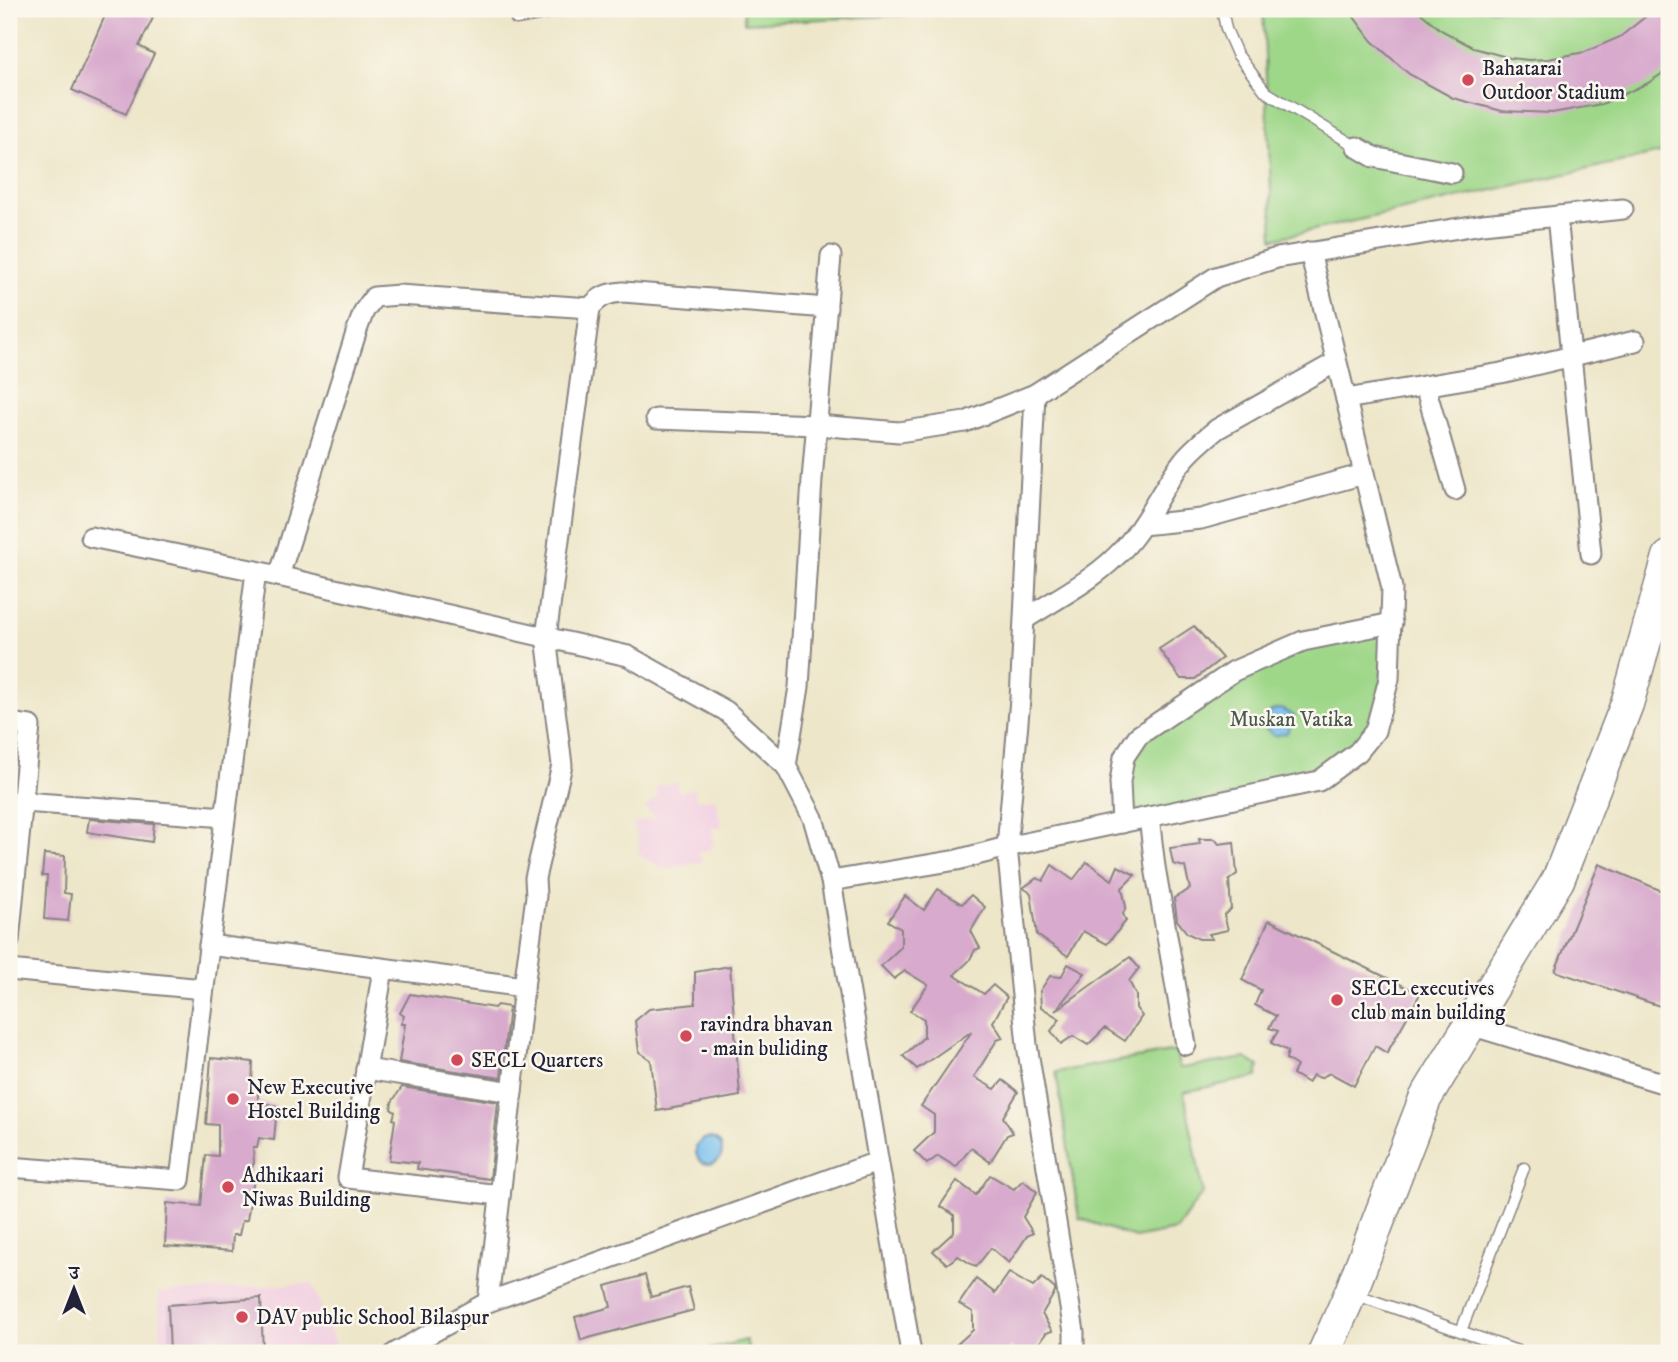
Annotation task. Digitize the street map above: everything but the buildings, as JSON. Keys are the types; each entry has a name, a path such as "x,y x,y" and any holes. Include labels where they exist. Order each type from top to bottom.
{"main road":[{"path":"1324,1353 1351,1292 1425,1099 1558,880 1628,704 1667,572"}],"street":[{"path":"1357,148 1374,157 1452,173"},
{"path":"656,419 817,425 899,432 965,422 1035,394 1216,277 1277,258 1310,252 1483,224 1623,209"},
{"path":"1557,216 1569,357 1591,554"},
{"path":"831,881 957,860 1319,781 1357,752 1375,730 1389,679 1392,588 1310,252"},
{"path":"786,766 799,687 831,256"},
{"path":"488,1301 537,896 535,878 562,765 546,637 590,308 597,299 610,293 623,292 827,308"},
{"path":"279,576 357,330 364,311 374,298 399,295 590,308"},
{"path":"1346,399 1501,373 1636,341"},
{"path":"1025,619 1095,574 1124,549 1142,526 1183,461 1202,441 1217,429 1336,362"},
{"path":"1425,386 1455,490"},
{"path":"1035,394 1025,619 1007,847 1027,1045 1074,1332 1074,1353"},
{"path":"1142,526 1201,519 1364,474"},
{"path":"92,537 279,576 628,656 726,711 786,766 813,818 831,881 911,1353"},
{"path":"9,1167 180,1180 256,571"},
{"path":"1122,823 1121,782 1124,757 1138,736 1234,671 1303,641 1392,623"},
{"path":"9,723 30,726 9,941"},
{"path":"24,802 225,817"},
{"path":"1149,817 1186,1045"},
{"path":"209,945 524,987"},
{"path":"383,969 348,1178 500,1195"},
{"path":"9,970 203,989"},
{"path":"1470,1025 1669,1085"},
{"path":"366,1069 512,1092"},
{"path":"395,1353 488,1301 877,1162"}],"lane":[{"path":"516,19 571,9"},
{"path":"1222,9 1226,29 1237,54 1266,92 1357,148"},
{"path":"1461,1331 1524,1168"},
{"path":"1351,1292 1523,1353"}],"shaded area":[{"path":"677,782 679,792 694,789 697,800 715,798 722,826 711,829 714,838 711,849 699,853 702,862 663,869 640,855 640,843 633,823 657,818 645,808 657,797 656,786"},
{"name":"DAV public School Bilaspur","path":"312,1283 334,1341 335,1353 162,1353 158,1293"}],"green space":[{"path":"744,9 925,9 925,14 744,23"},
{"name":"Bahatarai Outdoor Stadium","path":"1263,9 1669,9 1669,151 1273,239"},
{"name":"Muskan Vatika","path":"1389,625 1375,731 1337,769 1122,823 1124,757 1234,671"},
{"path":"1176,1051 1179,1067 1182,1068 1245,1058 1259,1066 1257,1077 1184,1092 1203,1192 1176,1230 1135,1238 1079,1218 1056,1072"},
{"path":"746,1340 750,1353 695,1353"}],"water":[{"path":"1281,709 1294,716 1287,733 1274,736 1265,728 1265,720 1270,712"},
{"path":"709,1138 718,1142 722,1151 718,1160 709,1164 700,1160 696,1151 700,1142"}],"place":[{"name":"Bahatarai Outdoor Stadium","path":"1468,80"},
{"name":"SECL executives club main building","path":"1337,1000"},
{"name":"ravindra bhavan - main buliding","path":"686,1036"},
{"name":"SECL Quarters","path":"457,1060"},
{"name":"New Executive Hostel Building","path":"233,1099"},
{"name":"Adhikaari Niwas Building","path":"228,1187"},
{"name":"DAV public School Bilaspur","path":"242,1317"}]}
